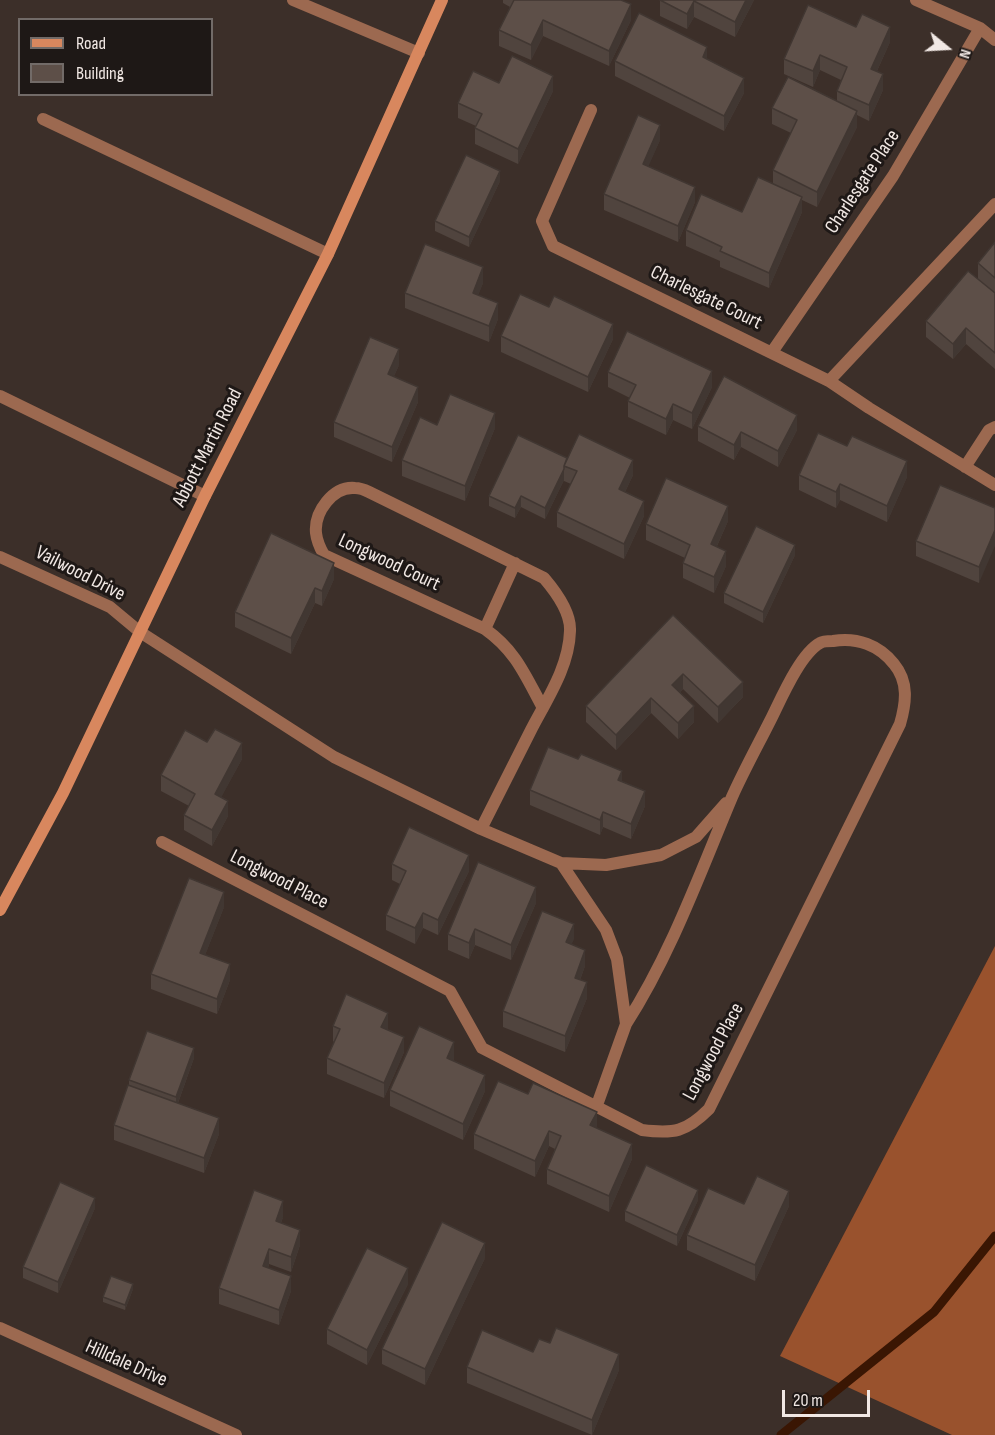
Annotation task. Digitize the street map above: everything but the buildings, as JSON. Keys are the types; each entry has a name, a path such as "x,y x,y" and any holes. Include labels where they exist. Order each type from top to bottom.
{"main road":[{"name":"Abbott Martin Road","path":"0,910 63,793 205,496 328,254 442,0"}],"street":[{"path":"293,0 419,53"},
{"path":"916,0 980,28 995,40"},
{"name":"Charlesgate Place","path":"772,352 893,176 980,28"},
{"name":"Charlesgate Court","path":"591,110 542,221 553,246 829,381 995,485"},
{"path":"43,119 328,254"},
{"path":"829,381 995,204"},
{"path":"0,396 205,496"},
{"path":"965,467 989,430 995,427"},
{"name":"Longwood Court","path":"481,829 543,708 560,674 568,649 570,629 565,610 555,591 544,578 369,492 355,488 341,490 330,497 322,509 315,530 318,544 324,555 485,629 503,642 520,665 543,708"},
{"name":"Vailwood Drive","path":"0,556 110,607 140,632"},
{"path":"485,629 515,563"},
{"name":"Longwood Place","path":"140,632 334,757 481,829 561,862 606,865 661,855 696,837 734,794"},
{"name":"Longwood Place","path":"162,842 450,991 482,1048 642,1130 666,1133 693,1125 709,1109 900,724 905,706 902,675 884,653 857,640 842,639 820,643 805,657 792,678 734,794 689,900 643,997 626,1024 597,1105"},
{"path":"561,862 606,930 617,959 626,1024"},
{"name":"Hilldale Drive","path":"0,1328 236,1435"}],"shaded area":[{"path":"995,946 995,1435 952,1435 780,1356"}],"waterway":[{"path":"781,1435 934,1312 995,1236"}]}
